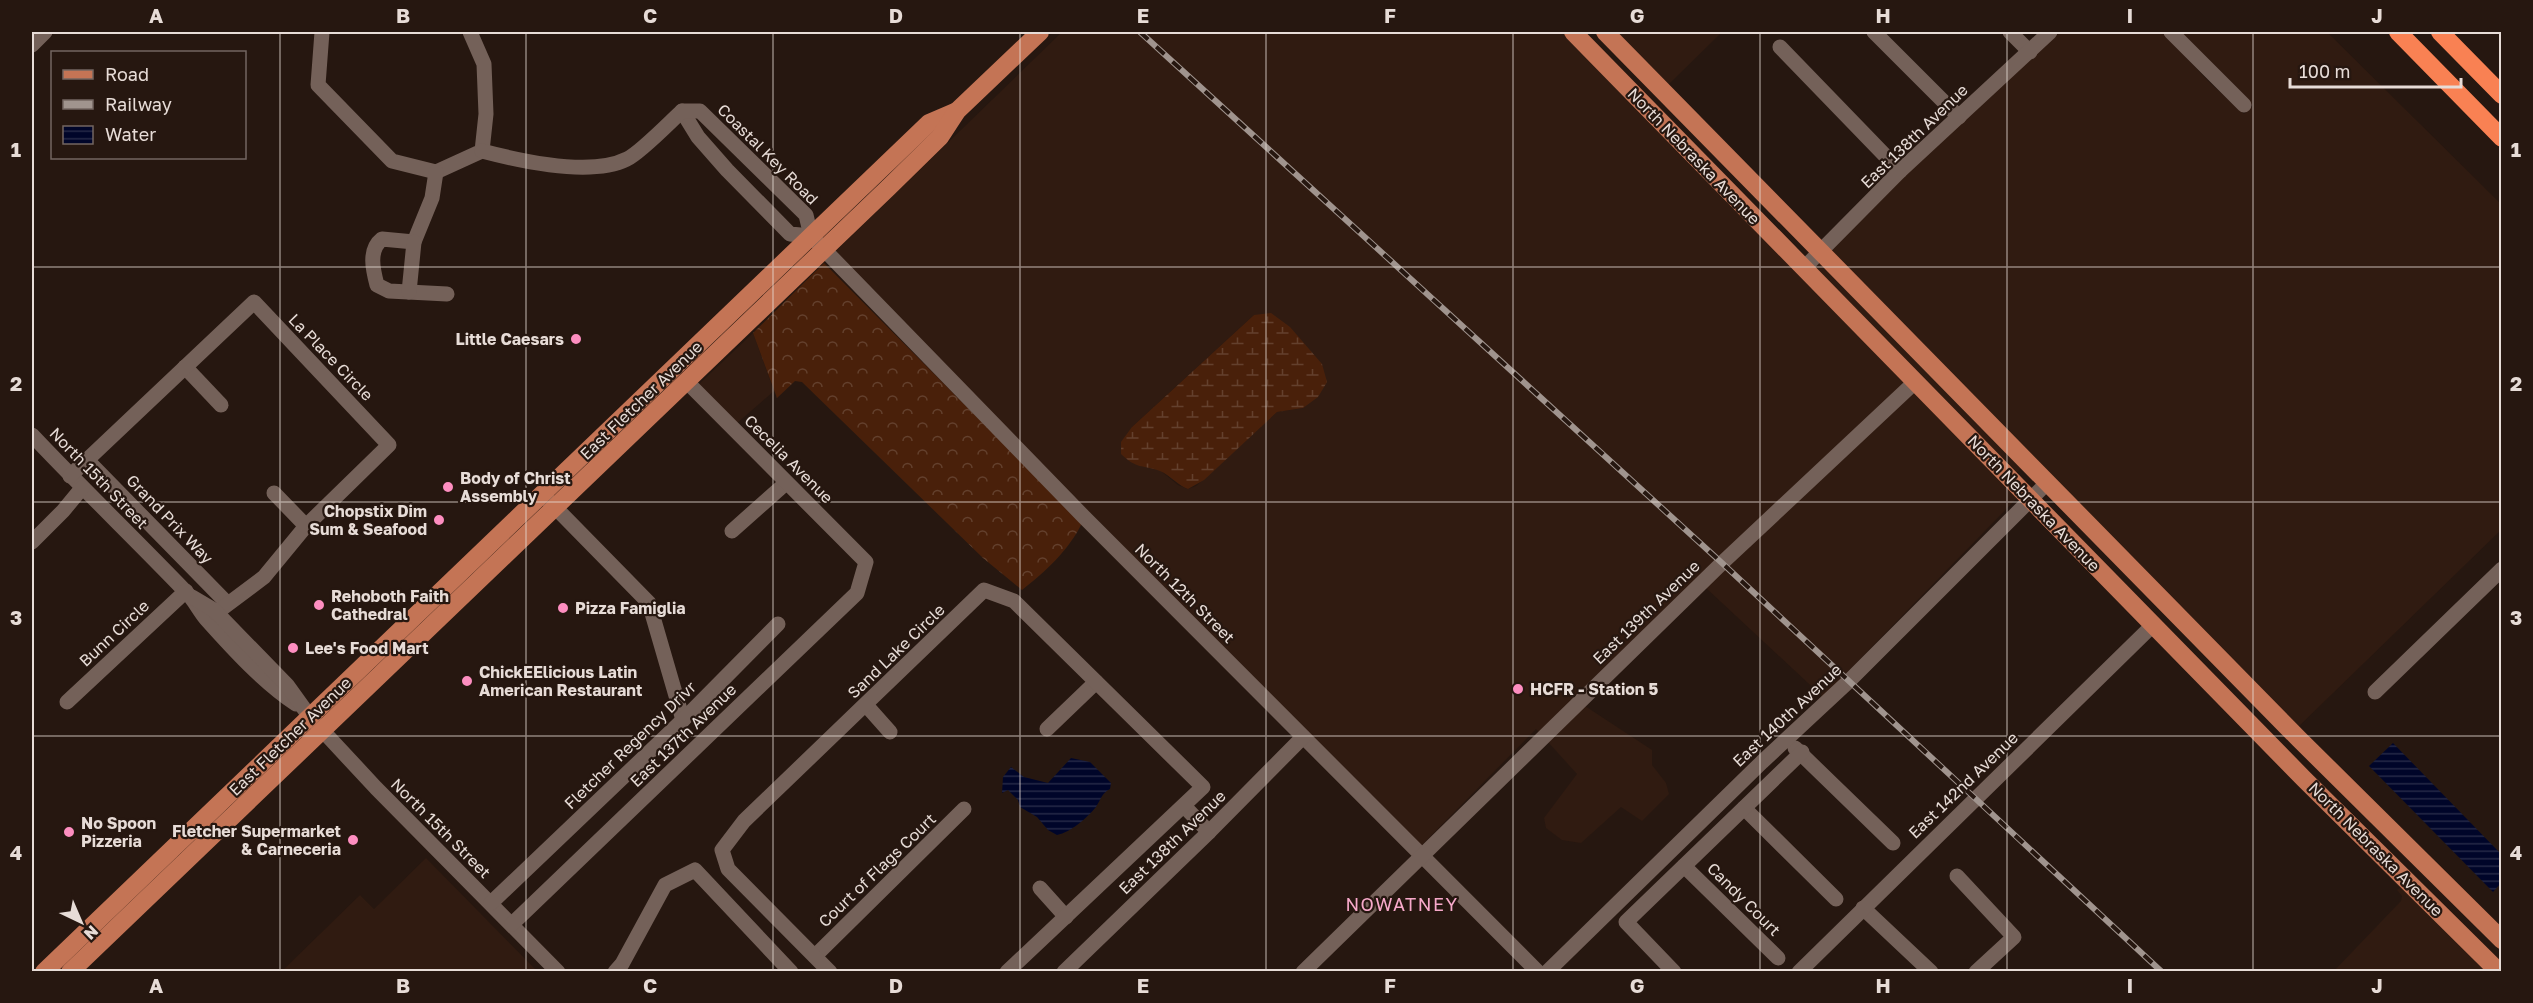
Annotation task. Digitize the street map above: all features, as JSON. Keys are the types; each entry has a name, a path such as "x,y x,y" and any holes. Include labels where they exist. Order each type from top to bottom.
{"highway":[{"path":"2398,32 2502,138"},
{"path":"2440,32 2502,95"}],"main road":[{"name":"East Fletcher Avenue","path":"549,501 755,288 817,243 940,137 957,111 1041,32"},
{"name":"North Nebraska Avenue","path":"1573,32 2304,779 2499,972"},
{"path":"1587,32 1625,68 1629,70 1641,67"},
{"name":"North Nebraska Avenue","path":"1605,32 2157,594 2502,940"},
{"path":"1648,110 1672,117 1701,147 1765,194"},
{"name":"East Fletcher Avenue","path":"44,972 81,948 146,886 311,718 549,501 686,381 817,243"},
{"path":"686,381 705,350 739,316 755,288"},
{"path":"2015,483 2033,467"},
{"path":"2153,625 2160,607 2157,594"},
{"name":"East Fletcher Avenue","path":"70,972 81,948"}],"street":[{"path":"322,32 318,85 392,161 436,172 482,151 520,161 558,166 601,165 627,159 682,111 698,137 727,171 790,234 817,243"},
{"path":"470,32 484,64 486,114 482,151"},
{"path":"1874,32 1959,117"},
{"path":"2010,32 2030,52"},
{"name":"East 138th Avenue","path":"1804,268 1900,171 2050,32"},
{"path":"2171,32 2216,80 2244,105"},
{"path":"1780,47 1900,171"},
{"name":"Coastal Key Road","path":"682,111 700,111 806,215 817,243"},
{"path":"409,292 414,242 432,198 436,172"},
{"path":"414,242 382,239 376,243 372,266 377,285 389,291 447,294"},
{"name":"North 12th Street","path":"817,243 1074,507 1538,972"},
{"name":"La Place Circle","path":"70,476 254,302 389,445 306,526 264,577 221,608"},
{"path":"184,367 221,405"},
{"name":"Cecelia Avenue","path":"686,381 866,562"},
{"name":"East 139th Avenue","path":"1303,972 1722,563 1915,382"},
{"name":"North 15th Street","path":"32,435 189,594 206,618 279,693 311,718"},
{"name":"Grand Prix Way","path":"87,460 221,608"},
{"name":"East 140th Avenue","path":"1547,972 1850,681 2048,482"},
{"path":"732,531 786,483"},
{"path":"32,542 82,488"},
{"path":"274,493 306,526"},
{"path":"549,501 649,603 683,720"},
{"name":"East 137th Avenue","path":"512,924 857,593 866,562"},
{"path":"2375,692 2395,674 2408,676 2417,665 2416,652 2502,569"},
{"name":"Sand Lake Circle","path":"830,972 729,869 722,850 744,821 984,590 1014,601 1203,787 1007,972"},
{"name":"North 15th Street","path":"189,594 221,608 287,685 311,718 376,788 558,972"},
{"name":"Bunn Circle","path":"67,702 189,594"},
{"name":"Fletcher Regency Drivr","path":"491,903 683,720 778,624"},
{"name":"East 142nd Avenue","path":"1799,972 2153,625"},
{"path":"1047,729 1096,682"},
{"path":"866,705 890,732"},
{"name":"East 138th Avenue","path":"1064,972 1209,832 1303,737"},
{"path":"1780,772 1780,746 1798,748 1893,843"},
{"path":"1674,972 1626,922 1802,752"},
{"path":"1184,806 1209,832"},
{"path":"1744,808 1836,899"},
{"name":"Court of Flags Court","path":"814,956 964,809"},
{"name":"Candy Court","path":"1684,866 1778,958"},
{"path":"615,972 622,964 665,885 695,870 791,972"},
{"path":"1957,876 2014,937 1976,972"},
{"path":"1040,888 1066,917"},
{"path":"1863,908 1923,969"}],"shaded area":[{"path":"1062,32 1565,32 1906,381 1539,732 1536,729 1420,847 834,253","holes":["1254,315 1303,408 1277,412 1196,486 1188,489 1178,485 1161,471 1132,427"]},
{"path":"1613,32 1722,32 1667,86"},
{"path":"2060,32 2163,32 2208,81 2244,114 2253,106 2179,32 2327,32 2501,204 2501,530 2297,728 1830,252 1905,176"},
{"path":"1822,260 2024,466 2015,474 1813,269"},
{"path":"753,333 774,391 736,424 698,385"},
{"path":"1915,390 2019,496 1823,697 1706,588"},
{"path":"1585,706 1652,750 1652,765 1666,783 1669,794 1642,821 1621,807 1581,843 1562,840 1546,828 1544,818 1577,774 1548,742"},
{"path":"426,858 537,971 282,971 360,895 374,909"},
{"path":"2404,885 2491,972 2333,972 2401,901 2402,896 2397,890"}],"green space":[{"path":"824,263 1082,523 1056,560 1022,590 983,558 802,382 795,381 777,398 753,333"},
{"path":"1271,313 1290,327 1322,364 1327,382 1318,397 1303,408 1277,412 1204,480 1188,489 1164,473 1136,465 1121,454 1121,442 1132,427 1254,315"}],"water":[{"path":"2393,743 2501,854 2501,883 2493,892 2369,766"},
{"path":"1071,758 1090,762 1111,783 1110,789 1103,794 1096,807 1083,820 1068,831 1057,835 1048,830 1037,817 1020,807 1018,800 1008,790 1002,793 1003,777 1011,767 1024,777 1048,783"}],"railway":[{"path":"1140,32 1722,563 2162,972"}],"place":[{"name":"Little Caesars","path":"576,339"},
{"name":"Body of Christ Assembly","path":"448,487"},
{"name":"Chopstix Dim Sum & Seafood","path":"439,520"},
{"name":"Rehoboth Faith Cathedral","path":"319,605"},
{"name":"Pizza Famiglia","path":"563,608"},
{"name":"Lee's Food Mart","path":"293,648"},
{"name":"ChickEElicious Latin American Restaurant","path":"467,681"},
{"name":"HCFR - Station 5","path":"1518,689"},
{"name":"No Spoon Pizzeria","path":"69,832"},
{"name":"Fletcher Supermarket & Carneceria","path":"353,840"}],"district":[{"name":"NOWATNEY","path":"1402,905"}]}
